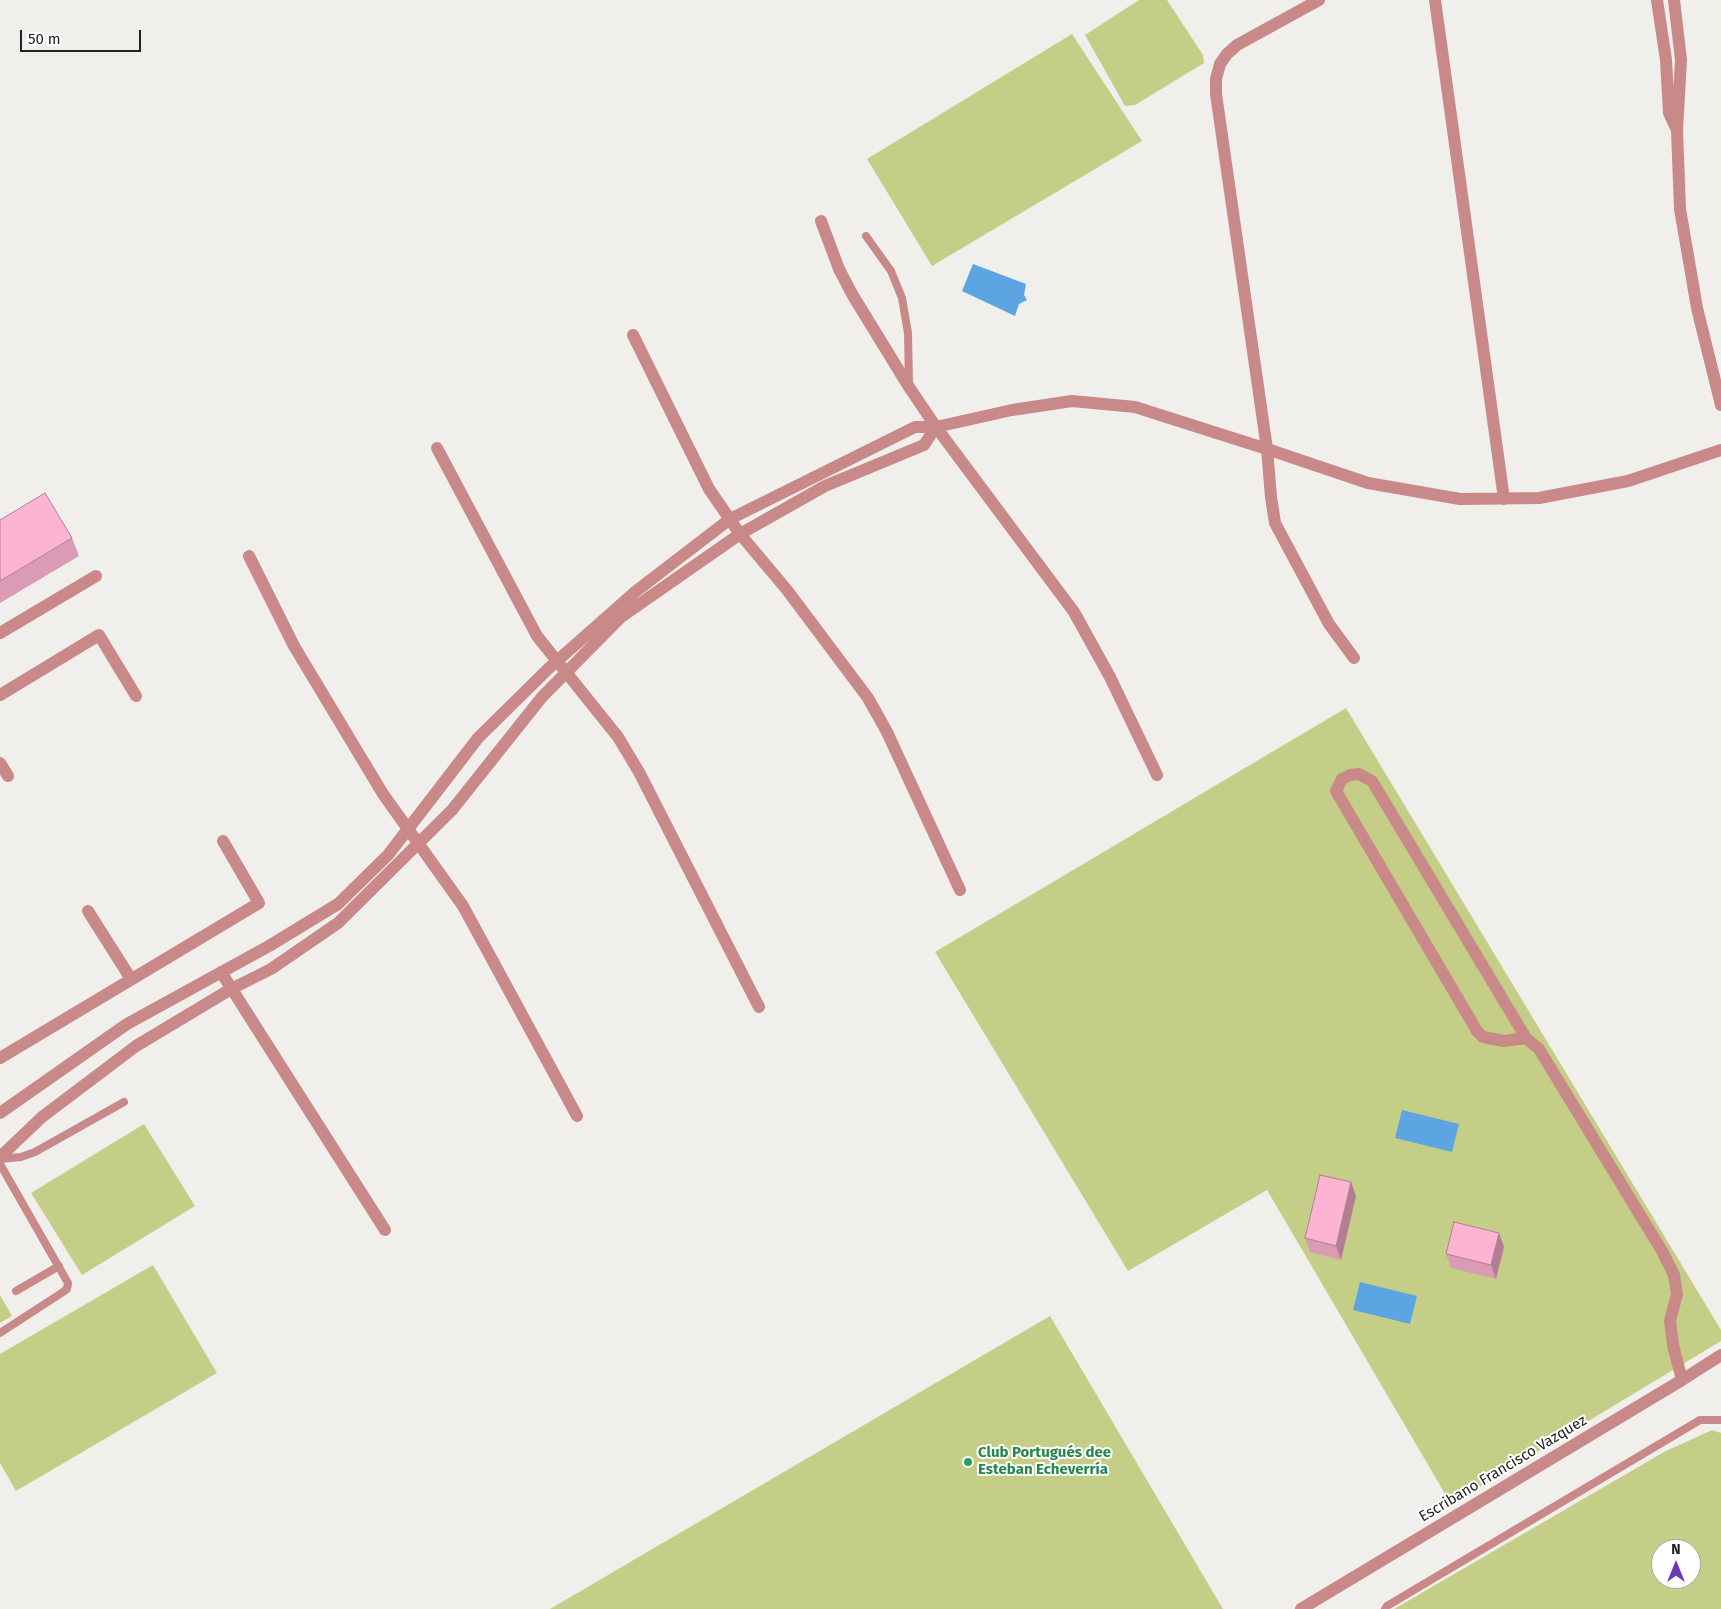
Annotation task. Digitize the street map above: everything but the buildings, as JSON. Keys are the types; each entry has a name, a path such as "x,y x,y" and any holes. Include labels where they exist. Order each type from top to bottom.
{"street":[{"path":"1319,0 1237,45 1227,54 1220,64 1216,79 1216,94 1267,449 1275,523 1329,624 1354,658"},
{"path":"1435,0 1504,499"},
{"path":"1657,0 1666,60 1669,113 1677,130"},
{"path":"1674,0 1681,60 1677,130 1680,209 1697,308 1721,405"},
{"path":"821,220 839,269 852,294 909,387 936,427 1074,612 1110,677 1157,774"},
{"path":"633,334 709,489 740,534 787,590 868,698 886,732 960,890"},
{"path":"0,1113 128,1024 269,946 338,904 388,855 478,738 557,661 635,592 730,519 915,427 936,427 1012,410 1072,401 1135,407 1368,483 1460,499 1539,498 1628,482 1721,450"},
{"path":"0,1158 42,1117 136,1046 232,989 272,969 338,923 452,810 542,698 621,617 740,534 825,486 924,444 936,427"},
{"path":"437,448 537,636 618,737 639,772 759,1007"},
{"path":"249,556 294,646 382,794 462,906 576,1116"},
{"path":"0,633 96,576"},
{"path":"0,695 99,635 136,696"},
{"path":"0,763 8,776"},
{"path":"1526,1038 1504,1041 1483,1037 1477,1031 1336,791 1342,779 1350,775 1359,774 1372,781 1526,1038 1539,1049 1662,1251 1674,1275 1677,1294 1670,1321 1673,1345 1682,1380"},
{"path":"0,1058 258,903 223,841"},
{"path":"88,911 132,979"},
{"path":"221,972 385,1230"},
{"name":"Escribano Francisco Vazquez","path":"1301,1609 1721,1355"}],"lane":[{"path":"866,236 891,271 902,298 908,333 909,387"},
{"path":"0,1158 21,1157 35,1152 124,1102"},
{"path":"0,1164 67,1280 67,1290 0,1333"},
{"path":"16,1291 60,1266"},
{"path":"1385,1609 1387,1606 1700,1420 1721,1420"}],"green space":[{"path":"1139,0 1167,0 1203,55 1204,63 1135,105 1125,106 1085,35"},
{"path":"1072,34 1142,141 932,266 867,159"},
{"path":"1346,708 1721,1330 1721,1341 1451,1504 1267,1190 1128,1271 935,952"},
{"path":"144,1124 195,1206 82,1275 31,1193"},
{"path":"153,1265 217,1373 16,1491 0,1463 0,1354"},
{"path":"0,1295 12,1316 0,1323"},
{"name":"Club Portugués dee Esteban Echeverría","path":"1050,1316 1223,1609 550,1609"},
{"path":"1712,1430 1721,1433 1721,1609 1394,1609 1664,1452"}],"water":[{"path":"973,264 1026,284 1024,295 1027,300 1019,304 1015,316 962,291"},
{"path":"1402,1110 1459,1124 1452,1152 1395,1138"},
{"path":"1360,1282 1417,1296 1410,1324 1353,1310"}],"place":[{"name":"Club Portugués dee Esteban Echeverría","path":"968,1462"}]}
